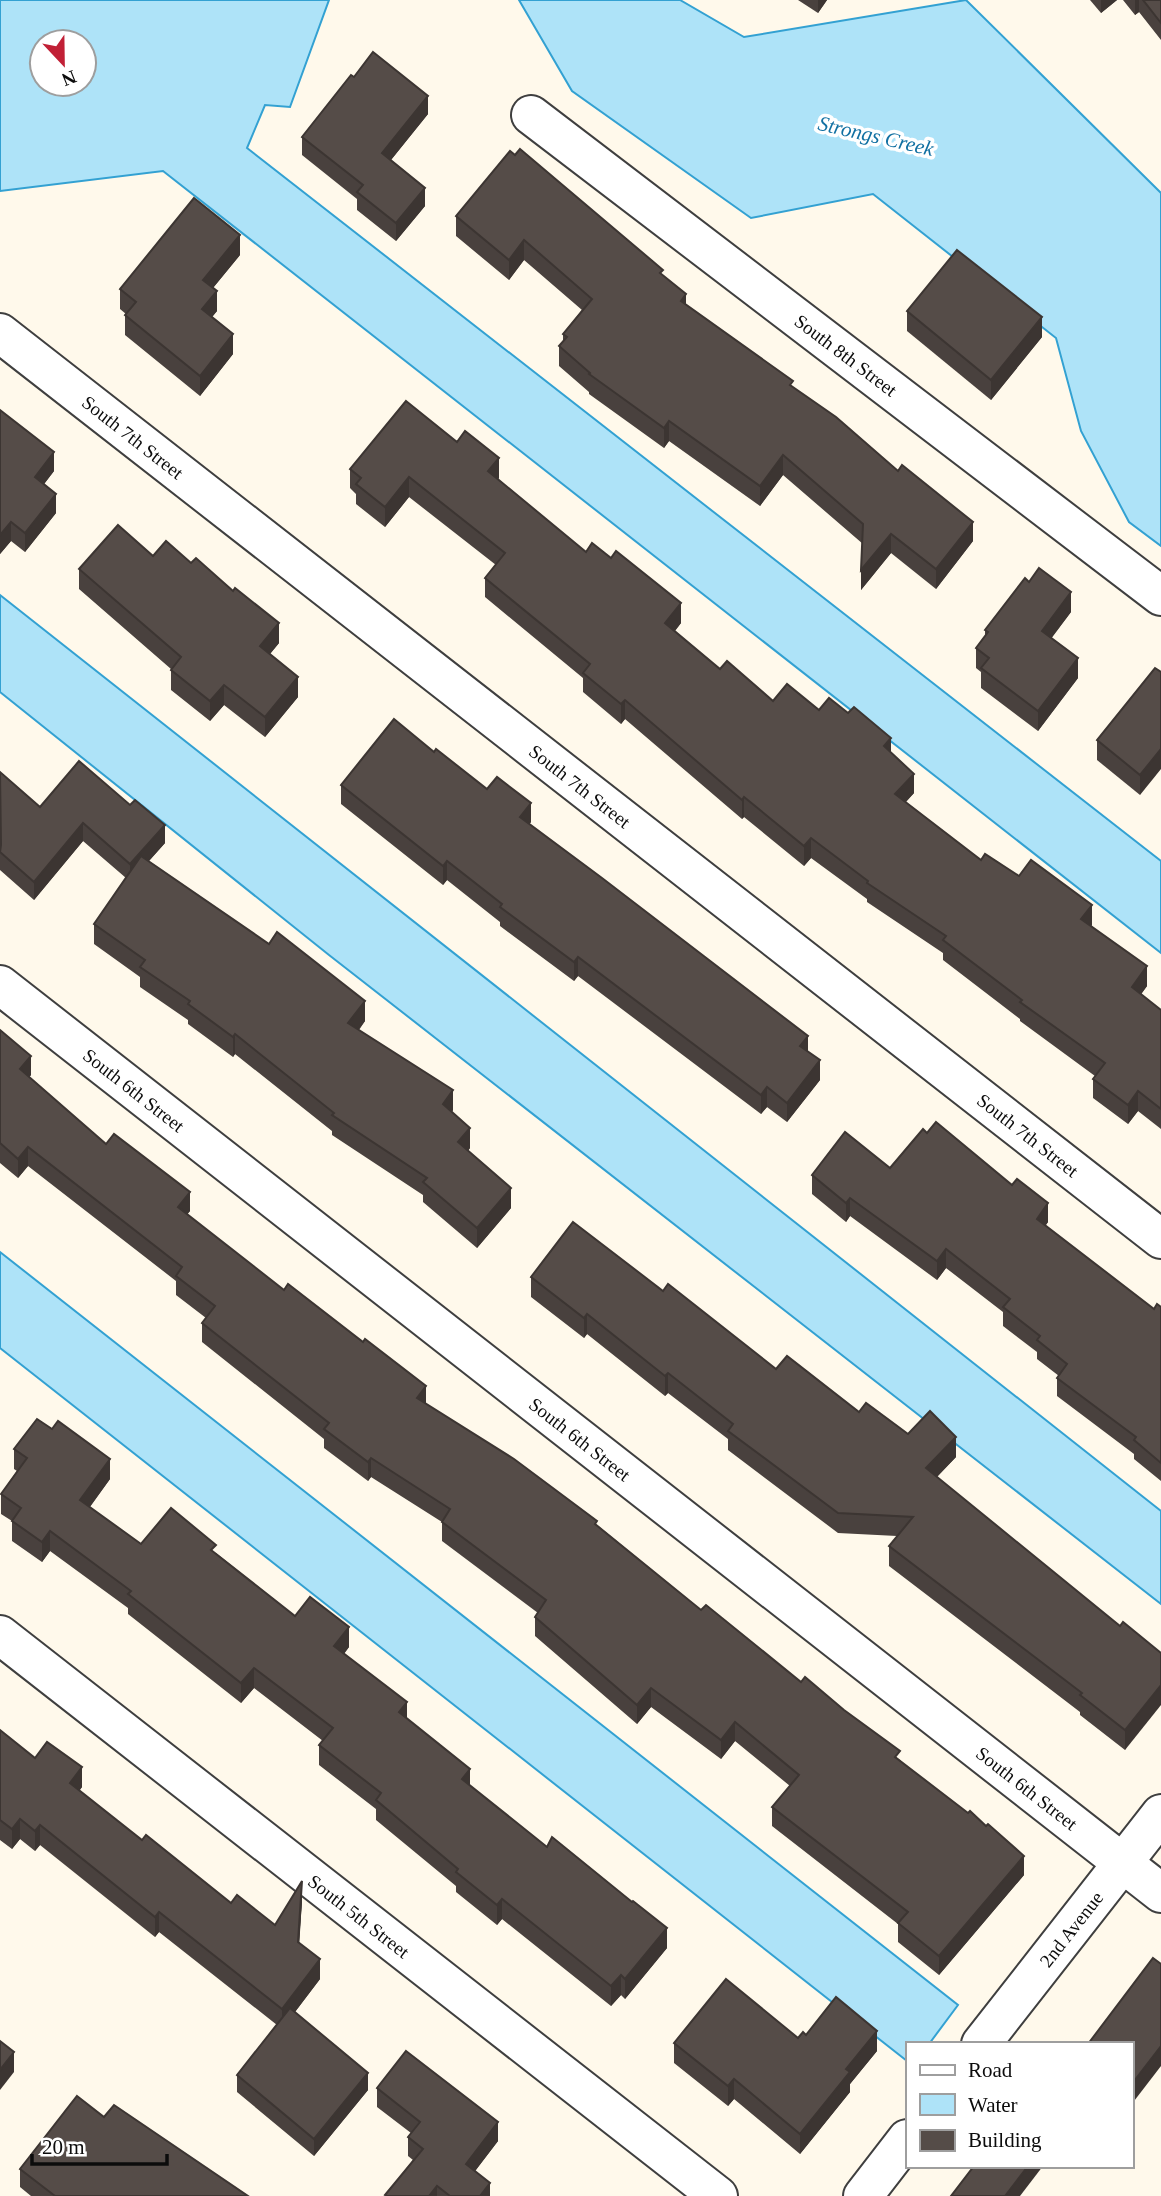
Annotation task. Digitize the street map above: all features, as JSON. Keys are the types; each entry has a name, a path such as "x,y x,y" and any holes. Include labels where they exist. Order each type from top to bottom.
{"street":[{"name":"South 8th Street","path":"531,115 1161,596"},
{"name":"South 7th Street","path":"0,333 1161,1239"},
{"name":"South 6th Street","path":"0,985 1161,1893"},
{"name":"South 5th Street","path":"0,1635 718,2196"},
{"name":"2nd Avenue","path":"983,2042 1161,1814"},
{"path":"863,2196 906,2140"}],"water":[{"path":"0,0 329,0 290,107 265,105 247,148 1161,861 1161,953 163,171 0,191"},
{"name":"Strongs Creek","path":"519,0 680,0 744,37 966,0 1161,193 1161,546 1129,522 1081,431 1056,338 873,194 751,218 572,91"},
{"path":"0,595 1161,1511 1161,1604 329,955 0,692"},
{"path":"0,1252 958,2005 930,2042 906,2042 906,2060 0,1348"}],"building":[{"path":"1143,0 1161,0 1161,23"},
{"path":"373,52 428,96 382,153 425,188 396,223 357,192 363,185 302,137 351,75 354,77"},
{"path":"520,149 663,270 660,273 686,294 681,301 793,381 790,385 836,417 898,471 902,465 973,522 936,569 891,534 861,570 863,524 783,455 760,486 669,421 664,428 589,374 559,346 567,337 563,334 592,299 524,240 509,260 456,216 510,151 515,155"},
{"path":"194,198 240,235 203,280 217,291 202,309 233,334 200,376 125,315 136,302 120,289"},
{"path":"957,250 1042,317 991,380 907,311"},
{"path":"406,401 457,442 465,431 499,458 488,471 586,552 592,543 611,558 616,551 681,603 665,623 720,669 727,661 773,701 787,684 819,710 829,698 848,713 854,707 891,738 884,746 914,774 895,794 981,860 985,854 1019,876 1031,860 1092,905 1081,919 1147,966 1132,987 1161,1010 1161,1109 1138,1091 1128,1105 1093,1079 1105,1063 1020,1002 1022,1000 943,940 946,936 867,883 868,881 811,838 804,846 744,797 742,800 625,700 621,704 583,673 590,664 485,578 505,553 409,477 385,507 356,484 361,478 350,469"},
{"path":"0,410 54,452 35,477 56,494 25,533 11,522 0,535"},
{"path":"118,525 153,556 166,541 191,563 196,558 233,591 235,588 279,623 260,646 298,677 265,717 224,685 210,701 171,670 181,657 79,569"},
{"path":"1039,568 1071,592 1042,631 1078,658 1038,711 981,668 989,658 976,648 988,632 985,630 1025,578 1029,582"},
{"path":"1155,668 1161,672 1161,749 1140,775 1097,740"},
{"path":"394,719 434,752 436,749 487,789 497,777 531,803 520,817 808,1036 800,1046 820,1060 787,1103 767,1087 761,1095 578,957 574,962 500,907 502,904 447,861 443,866 341,785"},
{"path":"79,761 130,805 135,800 165,825 130,864 83,823 34,882 0,852 0,772 40,807"},
{"path":"141,856 269,944 277,932 365,1001 348,1023 453,1090 443,1104 470,1128 458,1142 511,1188 477,1228 423,1182 427,1178 332,1115 334,1113 235,1034 233,1037 188,1004 190,1001 140,967 145,960 94,924"},
{"path":"0,1030 31,1056 20,1069 106,1144 114,1134 190,1192 178,1207 284,1290 288,1284 363,1342 365,1339 426,1386 417,1398 514,1459 597,1521 595,1524 701,1610 706,1605 801,1682 805,1677 900,1751 895,1757 968,1813 970,1811 986,1826 988,1824 1024,1856 939,1956 898,1923 908,1912 772,1807 799,1775 735,1722 721,1740 651,1688 637,1705 535,1617 546,1600 442,1522 450,1509 371,1458 368,1462 324,1429 329,1423 202,1323 215,1306 176,1276 182,1267 28,1147 18,1159 0,1143"},
{"path":"936,1122 1012,1185 1017,1179 1048,1203 1037,1219 1154,1309 1157,1304 1161,1307 1161,1463 1134,1440 1136,1437 1057,1378 1067,1364 1037,1340 1040,1336 1003,1307 1010,1299 946,1249 937,1261 850,1198 846,1203 812,1175 845,1132 890,1168 923,1129 927,1133"},
{"path":"573,1222 663,1291 668,1284 776,1369 787,1356 859,1412 866,1403 908,1434 930,1411 956,1437 926,1468 1120,1626 1123,1622 1161,1653 1161,1685 1125,1730 1080,1695 1082,1693 889,1546 913,1517 838,1513 728,1431 733,1424 668,1373 665,1376 587,1314 584,1318 531,1277"},
{"path":"37,1419 52,1429 58,1421 110,1459 80,1500 141,1544 171,1508 216,1545 211,1550 295,1616 310,1597 349,1627 334,1646 407,1702 399,1712 470,1769 462,1779 547,1847 552,1837 667,1928 625,1979 621,1975 611,1986 502,1899 497,1905 456,1872 458,1869 376,1800 381,1793 319,1745 333,1728 254,1668 241,1683 128,1594 131,1591 50,1531 42,1542 12,1521 21,1508 1,1494 27,1458 14,1449"},
{"path":"0,1730 35,1758 47,1742 82,1767 70,1783 142,1840 146,1835 231,1903 237,1895 275,1925 302,1881 298,1942 320,1959 282,2009 159,1912 155,1917 40,1825 35,1831 20,1819 12,1829 0,1820"},
{"path":"1153,1958 1161,1964 1161,2046 1133,2082 1133,2042 1090,2042"},
{"path":"726,1979 798,2038 803,2032 806,2035 836,1997 877,2031 846,2069 850,2072 800,2134 734,2079 728,2086 674,2043"},
{"path":"290,2008 368,2073 314,2139 237,2075"},
{"path":"0,2041 14,2052 0,2070"},
{"path":"406,2051 498,2122 466,2164 490,2183 480,2196 450,2196 437,2186 429,2196 385,2195 423,2149 408,2137 420,2122 377,2088"},
{"path":"77,2096 104,2117 114,2105 248,2196 55,2196 20,2169"},
{"path":"972,2168 1026,2168 1005,2196 951,2196"}]}
